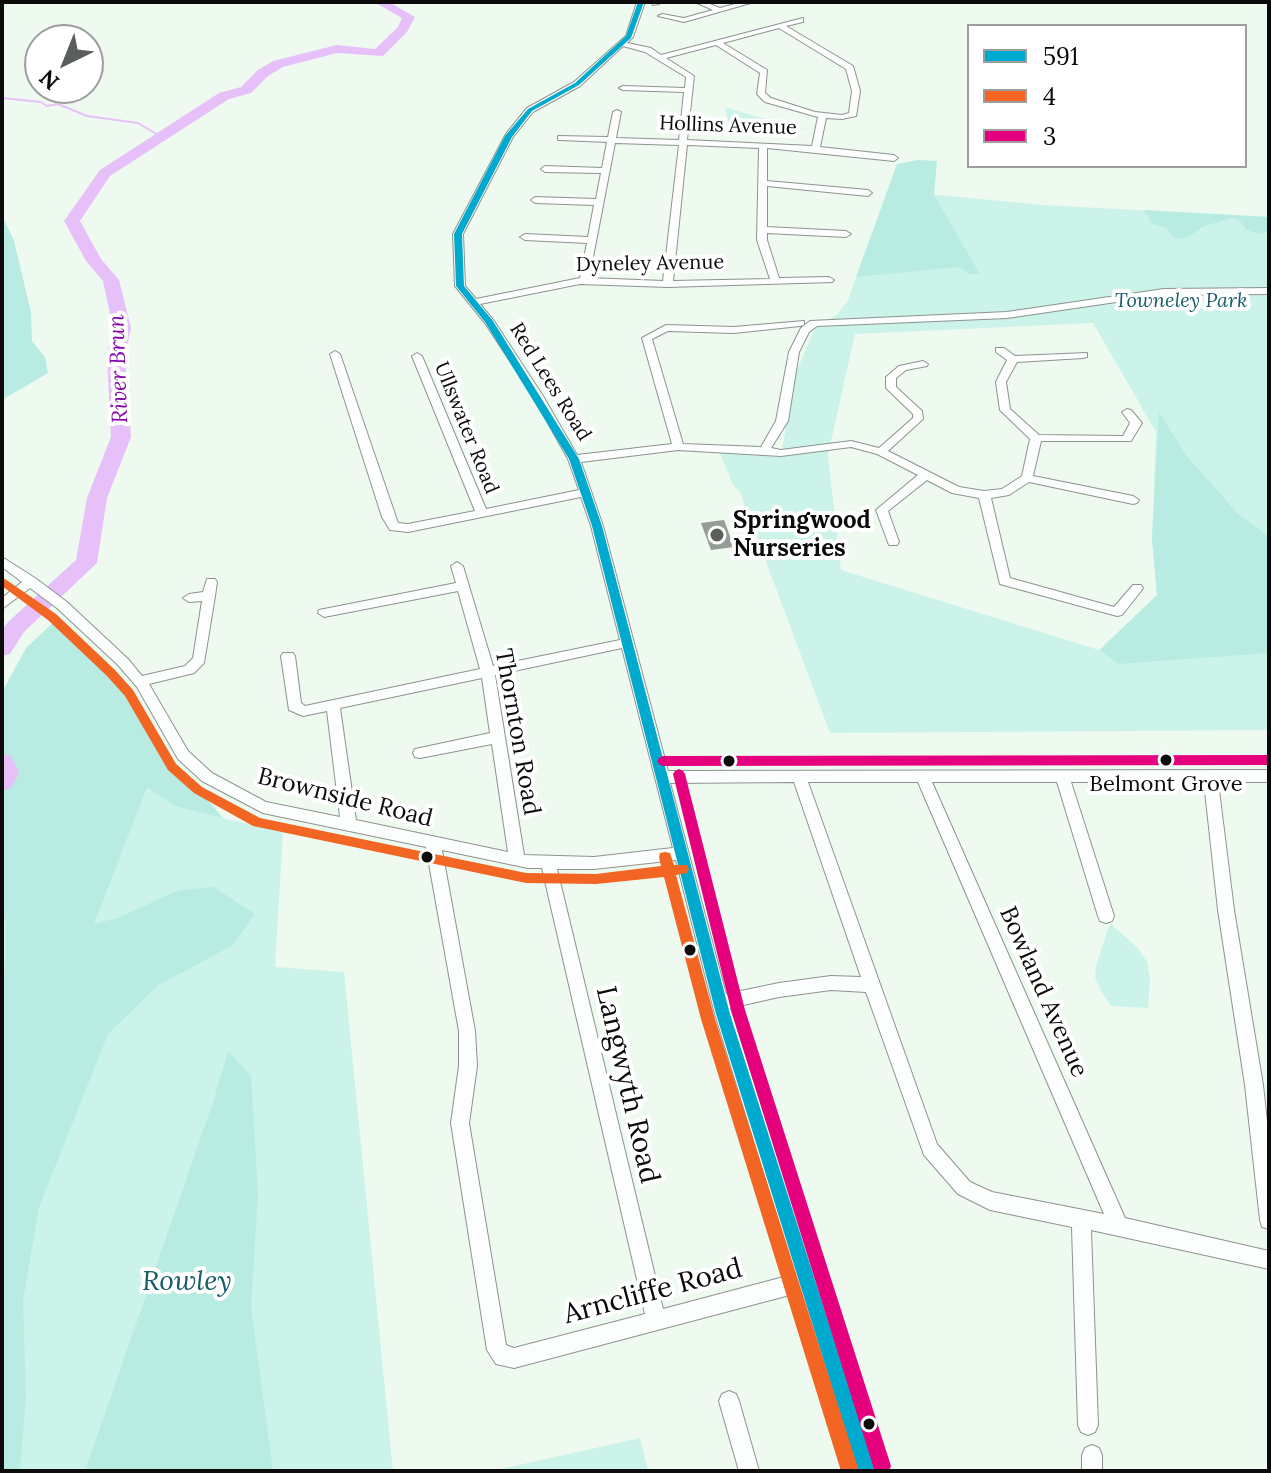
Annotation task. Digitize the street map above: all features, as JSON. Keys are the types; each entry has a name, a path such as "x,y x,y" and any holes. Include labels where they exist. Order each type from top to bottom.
{"street":[{"name":"Red Lees Road","path":"641,2 629,37 577,84 530,110 509,136 458,234 460,286 489,321 574,459 597,526 720,1003 867,1471"},
{"path":"699,2 719,10"},
{"path":"662,16 684,20 750,2"},
{"path":"660,57 800,20"},
{"path":"717,42 764,72 762,97 823,114 848,117 853,114 856,91 850,68 780,25"},
{"path":"622,44 648,50 690,76 668,284"},
{"path":"623,88 689,90"},
{"path":"584,281 617,112"},
{"path":"816,148 823,114"},
{"name":"Hollins Avenue","path":"561,138 816,148 894,158"},
{"path":"763,145 762,240 775,280"},
{"path":"545,169 605,171"},
{"path":"762,183 868,193"},
{"path":"535,200 599,202"},
{"path":"762,230 846,234"},
{"path":"525,237 592,240"},
{"name":"Dyneley Avenue","path":"472,303 584,281 668,284 829,280"},
{"path":"764,451 782,421 794,352 805,330 814,323 1007,315 1164,292 1269,291"},
{"path":"678,447 647,347 647,338 666,328 734,330 800,323"},
{"path":"1000,350 1013,359 1083,355"},
{"path":"335,354 388,517 394,527 584,493"},
{"name":"Ullswater Road","path":"417,356 482,513"},
{"path":"1013,359 1001,382 1005,410 1036,438 1127,439 1136,423 1127,412"},
{"path":"881,452 918,419 918,413 891,388 891,377 903,368 923,364"},
{"path":"1027,478 1036,438"},
{"path":"574,459 678,447 781,453 851,444 881,452 956,490 984,495 1005,492 1027,478 1133,500"},
{"path":"893,542 882,510 926,475"},
{"path":"984,495 1004,581 1117,612 1137,588"},
{"name":"Brownside Road","path":"2,561 62,605 140,681 183,755 207,777 263,807 517,860 594,863 680,853"},
{"name":"Thornton Road","path":"457,566 488,672 517,860"},
{"path":"2,605 31,581"},
{"path":"324,613 462,586"},
{"path":"140,681 194,667 199,660 210,589 189,598"},
{"path":"288,656 294,706 303,711 626,643"},
{"path":"333,706 349,826"},
{"path":"420,753 498,737"},
{"path":"1210,775 1226,910 1254,1085 1269,1220"},
{"path":"1062,776 1106,916"},
{"path":"663,777 1269,776"},
{"path":"799,777 930,1149 947,1171 964,1188 990,1201 1269,1260"},
{"name":"Bowland Avenue","path":"923,777 1119,1226"},
{"name":"Arncliffe Road","path":"433,844 467,1031 468,1066 460,1123 497,1350 503,1357 514,1358 806,1281"},
{"name":"Langwyth Road","path":"548,862 656,1321"},
{"path":"720,1003 805,986 872,985"},
{"path":"1081,1220 1088,1425"},
{"path":"729,1401 749,1471"}],"green space":[{"path":"725,107 787,126 813,130 764,125 730,128"},
{"path":"918,160 937,161 934,195 980,274 969,274 959,267 856,277 897,164"},
{"name":"Towneley Park","path":"888,190 1042,205 1269,217 1269,730 830,733 740,492 733,485 720,453 781,457 794,377 816,326 837,315 848,300","holes":["1093,323 1156,432 1152,539 1157,595 1099,650 841,570 828,455 855,334"]},
{"path":"1144,210 1269,217 1269,232 1258,234 1247,230 1239,220 1231,218 1202,227 1190,236 1179,239 1172,236 1167,228 1152,224"},
{"path":"2,215 14,241 31,312 32,341 45,357 48,373 2,400"},
{"path":"1159,412 1185,454 1238,514 1269,537 1269,653 1118,664 1100,650 1157,595 1152,539"},
{"name":"Rowley","path":"56,620 223,818 283,832 275,967 344,972 393,1471 2,1471 2,722"},
{"path":"56,620 127,687 144,728 223,818 175,806 147,787 94,924 120,917 179,890 214,887 255,914 233,945 157,986 108,1034 39,1207 23,1301 26,1397 20,1471 2,1471 2,975 5,972 6,920 2,915 2,692 26,648"},
{"path":"1109,926 1113,926 1138,948 1147,962 1150,979 1148,1008 1111,1006 1101,991 1095,977 1096,966"},
{"path":"228,1051 251,1076 258,1194 251,1307 273,1471 85,1471 213,1102"},
{"path":"640,1438 648,1471 492,1471"}],"building":[{"name":"Springwood Nurseries","path":"724,520 734,547 711,550 701,523"}],"waterway":[{"name":"River Brun","path":"2,648 16,627 86,563 97,498 121,437 116,357 122,328 111,280 94,261 72,221 105,173 224,96 246,90 263,73 278,64 337,49 378,53 403,29 409,17 380,2"},
{"path":"2,98 41,102 47,106 58,104 87,116 138,123 160,136"},
{"name":"River Brun","path":"2,763 7,773 2,781"}],"transit line":[{"name":"591","path":"641,2 629,37 577,84 530,110 509,136 458,234 460,286 489,321 574,459 597,526 723,1014 867,1471"},
{"name":"4","path":"2,581 52,617 111,673 129,693 172,767 198,790 257,822 526,878 596,879 682,869"},
{"name":"3","path":"663,761 1269,760"},
{"name":"3","path":"679,774 738,1010 882,1466"},
{"name":"4","path":"665,857 708,1019 850,1471"}],"place":[{"name":"Springwood Nurseries","path":"717,535"},
{"name":"Belmont Grove","path":"1166,760"}]}
